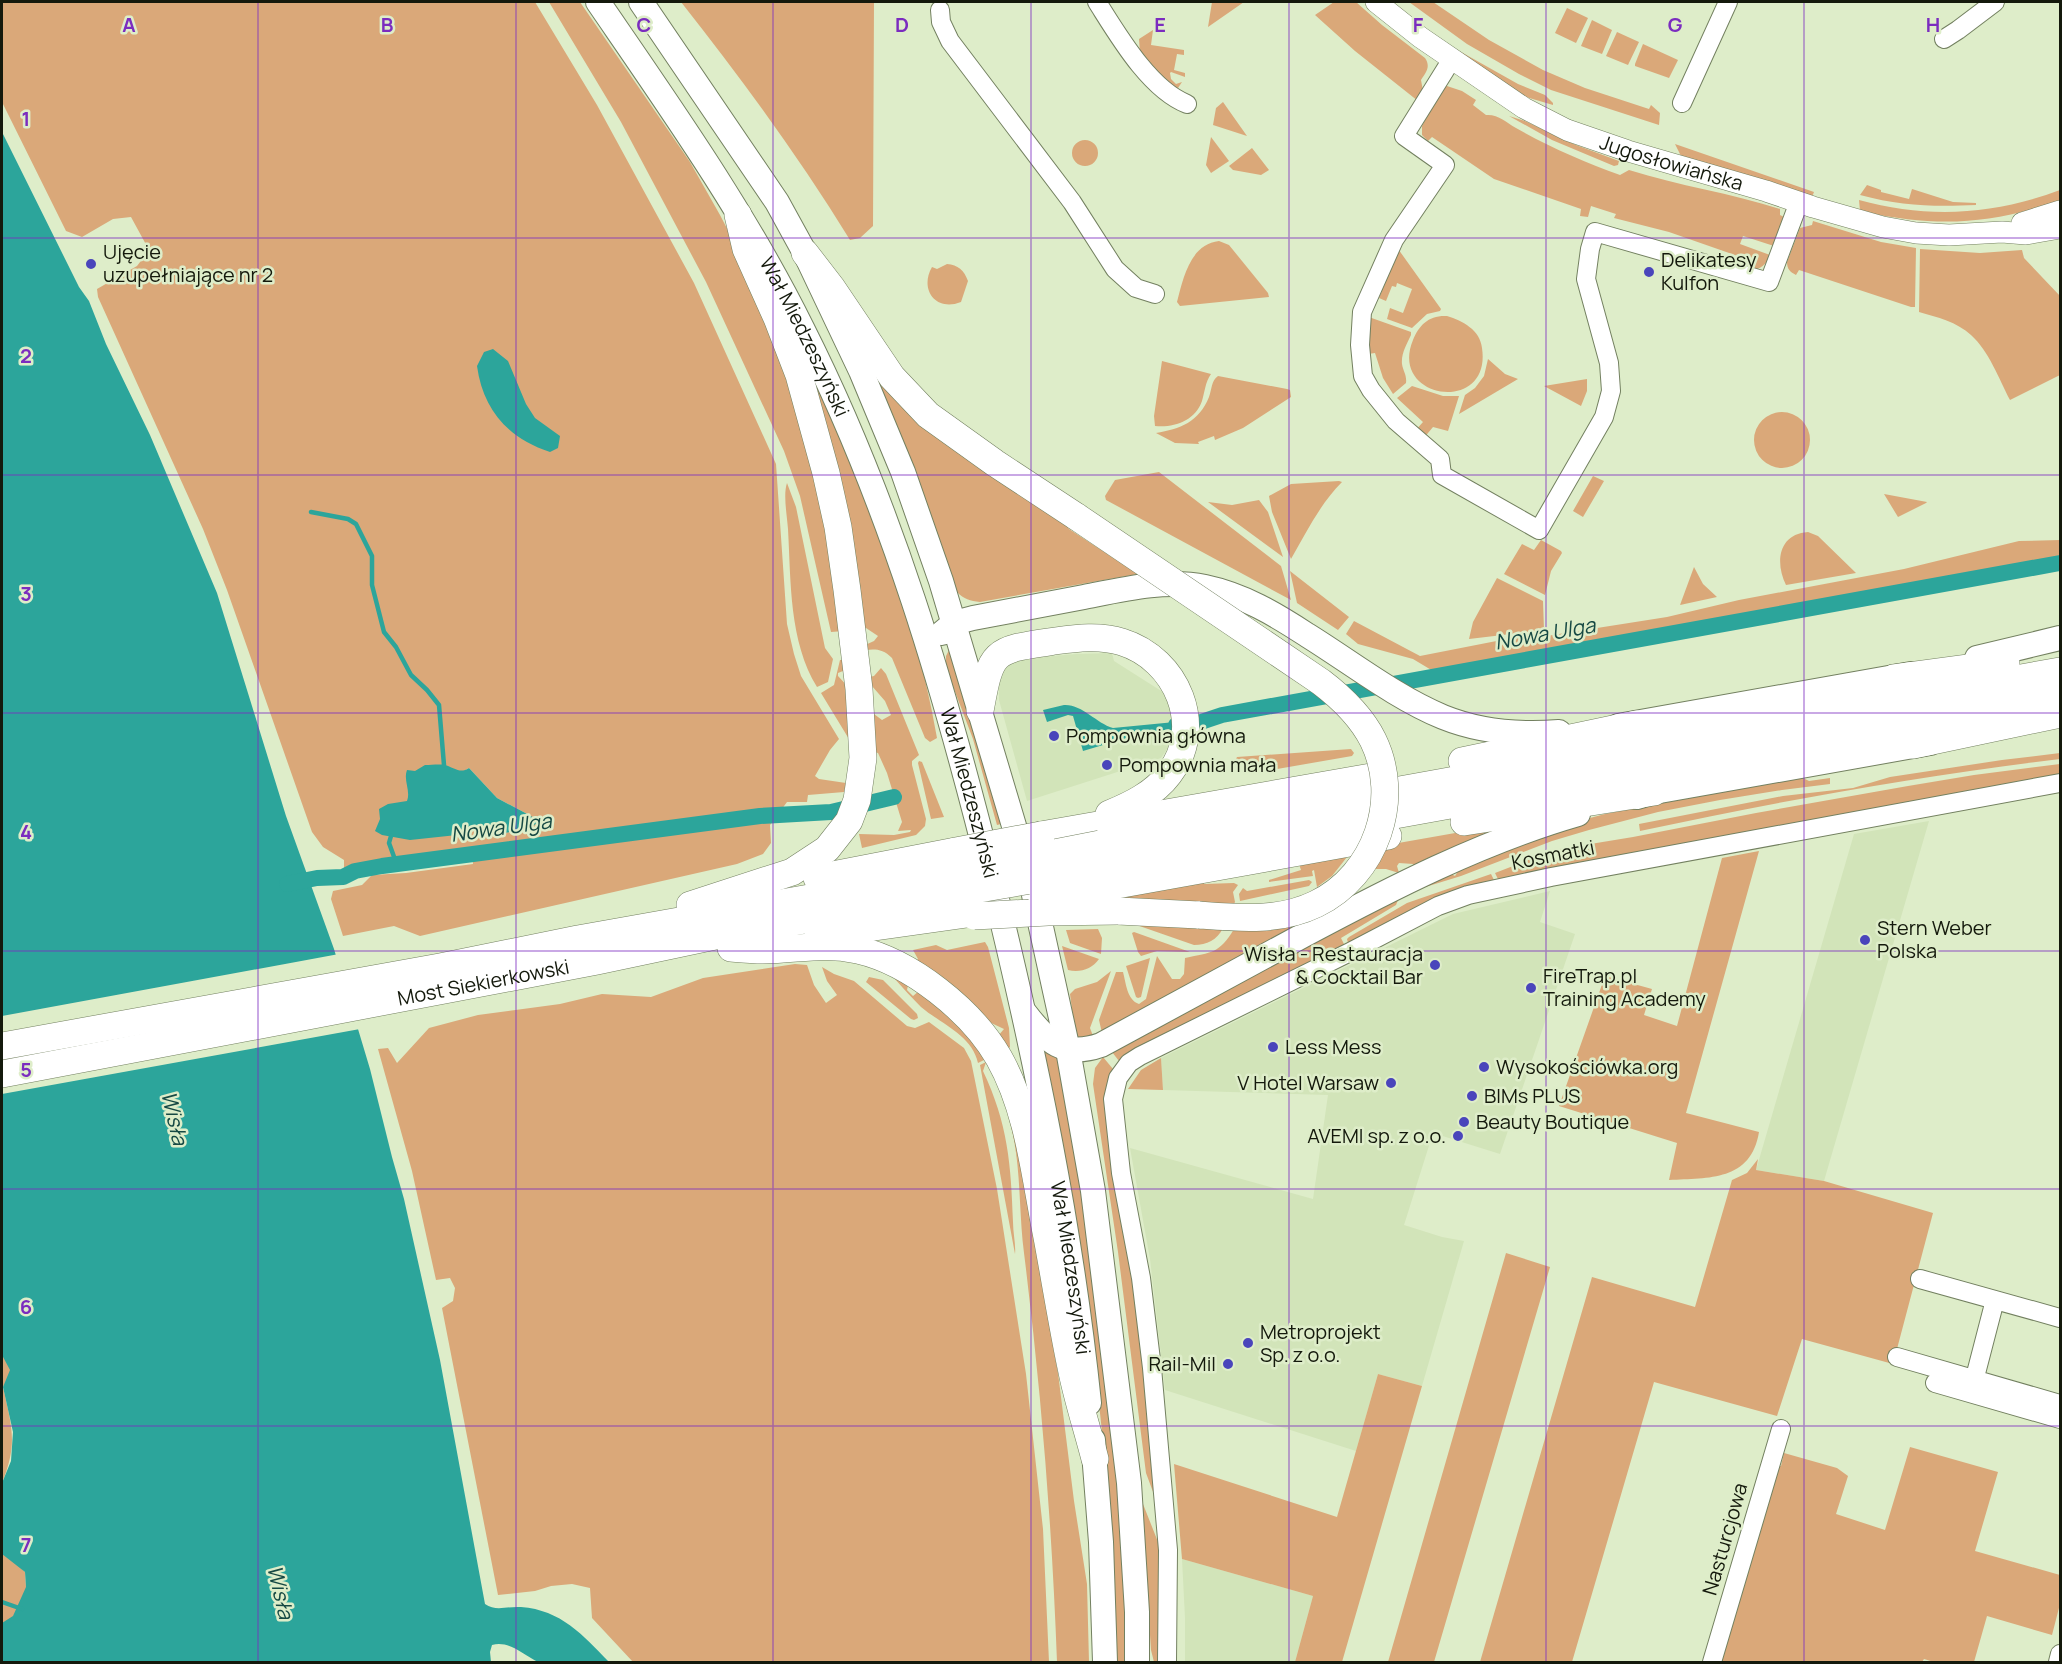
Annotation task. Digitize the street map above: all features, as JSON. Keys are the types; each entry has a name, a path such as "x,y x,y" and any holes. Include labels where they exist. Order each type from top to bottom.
{"main road":[{"name":"Wał Miedzeszyński","path":"598,2 665,100 738,215 787,298 844,417 892,536 929,649 975,810 1025,1013 1054,1161 1071,1263 1095,1459 1105,1662"},
{"name":"Wał Miedzeszyński","path":"641,2 762,178 806,254 861,371 892,446 928,542 954,623 1034,891 1068,1050 1093,1191 1130,1483 1137,1612 1137,1662"},
{"path":"578,939 792,873 827,849 849,820 857,800 863,758 852,633 838,527 819,442 798,375 746,249 738,215"},
{"path":"806,254 832,288 892,377 928,415 995,463 1321,682 1342,699 1360,719 1374,742 1380,759 1385,795 1376,839 1364,863 1345,884 1316,904 1290,914 1241,918 1199,915 1104,859 1041,835 965,893"},
{"path":"929,649 954,623 1114,591 1169,584 1196,585 1262,607 1404,697 1442,717 1470,725 1520,733 1574,731 1637,724"},
{"path":"965,893 1048,912 1104,859 1133,804 1154,790 1169,774 1179,758 1186,723 1184,706 1164,668 1149,656 1123,642 1106,638 1074,638 1008,650 1000,654 988,670 980,711"},
{"path":"1894,678 2061,638"},
{"path":"597,961 665,958 731,948 824,914 965,893 1104,859 1459,762 1637,724 1894,678 2061,656"},
{"path":"1104,859 2061,671"},
{"path":"1104,859 2061,695"},
{"path":"1104,859 1474,820 1654,792 1913,745 2061,714"},
{"path":"1913,745 2061,728"},
{"path":"1025,1013 1045,1035 1068,1050 1079,1051 1101,1045 1364,903 1423,874 1546,823 1654,792"},
{"name":"Most Siekierkowski","path":"2,1046 440,967 578,939 824,914 965,893"},
{"path":"707,900 824,914 860,950 911,973 955,1006 976,1027 1001,1062 1019,1106 1029,1143 1072,1369 1095,1459"},
{"name":"Most Siekierkowski","path":"2,1074 597,961 824,914"}],"street":[{"path":"1097,2 1154,82 1173,98 1186,104"},
{"name":"Jugosłowiańska","path":"1376,2 1420,37 1524,108 1567,130 1663,163 1766,191 1883,227 1916,233 1949,236 2002,232 2026,234 2061,228"},
{"path":"1944,39 1995,2"},
{"path":"1682,103 1726,5"},
{"path":"940,10 941,22 950,41 1072,202 1115,269 1136,288 1155,294"},
{"path":"1452,59 1404,136 1445,165 1394,240 1362,312 1360,345 1363,376 1371,390 1396,421 1440,459 1442,475 1539,530 1604,417 1610,398 1609,363 1586,279 1595,232 1769,282 1799,202"},
{"name":"Jugosłowiańska","path":"2002,232 2061,211"},
{"name":"Kosmatki","path":"1167,1662 1168,1550 1152,1368 1141,1278 1121,1173 1113,1100 1118,1078 1129,1062 1438,906 1468,895 1551,877 2061,783"},
{"path":"1920,1279 2061,1318"},
{"path":"1974,1381 1995,1300"},
{"path":"1897,1357 1974,1381 2061,1404"},
{"path":"1935,1383 2061,1419"},
{"name":"Nasturcjowa","path":"1712,1662 1781,1429"},
{"path":"2058,1662 2061,1654"}],"shaded area":[{"path":"2,2 535,2 597,105 694,283 776,464 787,624 801,676 839,739 815,776 819,779 846,783 844,792 808,795 807,802 787,802 770,825 771,843 763,854 737,864 420,936 394,926 343,936 331,899 333,891 362,885 372,875 473,864 472,849 344,869 344,860 323,847 312,832 227,590 203,529 98,297 97,289 137,266 149,250 131,217 113,219 82,237 66,231 2,102","holes":["469,768 497,798 531,816 509,832 497,835 480,828 457,835 412,803"]},
{"path":"549,2 580,2 690,162 746,265 811,441 844,631 831,632 800,496 784,451 706,282 621,122"},
{"path":"681,2 874,2 873,226 860,238 850,240 811,178 769,118"},
{"path":"1212,2 1244,2 1208,27"},
{"path":"1334,2 1356,2 1425,58 1428,67 1421,80 1423,91 1418,101 1355,51 1315,15"},
{"path":"1409,2 1433,2 1489,40 1543,70 1585,88 1649,109 1651,105 1660,113 1659,125 1551,90 1467,44"},
{"path":"1567,8 1588,18 1576,43 1555,33"},
{"path":"1592,20 1612,30 1602,54 1581,46"},
{"path":"1153,30 1151,45 1184,50 1184,55 1177,54 1174,70 1185,73 1185,77 1170,73 1171,79 1176,84 1182,82 1178,88 1170,86 1140,53 1139,39"},
{"path":"1617,32 1639,42 1628,65 1606,56"},
{"path":"1643,44 1678,60 1669,78 1635,66"},
{"path":"1454,48 1518,84 1545,95 1553,105 1526,97"},
{"path":"1444,85 1462,91 1476,100 1473,105 1486,115 1498,117 1554,148 1620,175 1629,170 1780,209 1780,215 1784,217 1774,246 1743,236 1740,244 1770,255 1763,266 1750,271 1752,261 1669,232 1614,218 1616,214 1591,206 1588,217 1580,216 1581,209 1494,179 1432,137 1428,141 1422,135 1422,126"},
{"path":"1223,102 1247,136 1213,125 1216,108"},
{"path":"1509,116 1619,161 1618,165 1614,166 1552,140"},
{"path":"1211,137 1229,161 1211,173 1206,165"},
{"path":"1085,140 1094,144 1098,153 1094,162 1085,166 1076,162 1072,153 1076,144"},
{"path":"1675,144 1814,192 1812,197 1681,156"},
{"path":"1252,148 1269,170 1261,175 1233,170 1229,166"},
{"path":"1867,185 1881,192 1909,199 1912,189 1953,202 1976,203 1976,205 1918,205 1860,195"},
{"path":"2060,190 2060,201 2057,202 2006,215 1961,221 1915,220 1864,212 1860,211 1859,200 1910,210 1961,212 2010,205"},
{"path":"1813,221 1881,242 1916,248 1915,307 1799,270 1796,275 1791,271 1787,262 1800,228 1812,225"},
{"path":"1219,241 1229,245 1269,297 1180,306 1177,302 1189,264 1201,249"},
{"path":"1396,246 1441,309 1427,314 1412,328 1387,319 1390,308 1403,313 1412,289 1397,283 1396,287 1392,286 1386,301 1379,298 1388,276 1384,272"},
{"path":"1920,249 1980,253 2022,250 2024,258 2060,296 2060,375 2010,400 1988,357 1971,335 1953,323 1919,312"},
{"path":"947,264 960,269 968,281 961,302 944,304 932,297 929,291 928,276 932,267 937,269"},
{"path":"1366,316 1411,332 1402,360 1406,383 1393,394 1383,378 1375,353 1368,354"},
{"path":"1447,316 1465,324 1478,336 1482,348 1481,369 1472,383 1458,391 1442,392 1426,387 1415,376 1409,360 1413,340 1418,330 1430,319"},
{"path":"787,318 856,471 895,576 926,683 937,738 930,742 925,738 892,658 879,650 865,650 863,646 874,641 878,636 866,628 859,629"},
{"path":"1488,359 1505,374 1518,379 1459,414 1465,395 1475,388 1484,376"},
{"path":"1162,361 1211,374 1202,401 1194,414 1183,422 1169,426 1155,426 1154,416"},
{"path":"869,363 1064,520 1069,529 1138,574 980,602 967,599 957,592"},
{"path":"1218,376 1287,389 1290,390 1291,397 1243,428 1215,440 1214,436 1198,442 1199,444 1175,443 1156,433 1188,423 1200,413"},
{"path":"1587,379 1587,391 1581,406 1544,386"},
{"path":"1412,386 1443,396 1459,396 1448,431 1433,427 1423,439 1415,431 1423,422 1397,398"},
{"path":"1776,412 1788,412 1798,416 1806,424 1810,440 1806,456 1798,464 1788,468 1776,468 1766,464 1758,456 1754,446 1754,434 1758,424 1766,416"},
{"path":"1159,472 1281,566 1291,600 1106,500 1105,496 1115,480"},
{"path":"1593,476 1604,481 1583,517 1573,511"},
{"path":"1342,482 1320,509 1291,559 1272,512 1269,496 1291,484"},
{"path":"787,483 796,507 825,648 833,659 828,682 817,687 801,650 793,611 785,499"},
{"path":"1884,494 1927,502 1898,517"},
{"path":"1259,500 1268,512 1283,557 1208,502 1232,505"},
{"path":"1808,532 1818,536 1856,573 1786,585 1781,568 1782,551 1790,538"},
{"path":"1541,540 1562,553 1551,571 1545,595 1504,574 1522,544 1534,550"},
{"path":"2060,540 2060,559 1433,671 1413,659 1358,644 1346,634 1354,621 1420,656 1522,636 1540,637 1667,617 1739,600 1904,569 2019,541"},
{"path":"1694,567 1703,584 1717,597 1680,605"},
{"path":"1290,571 1349,617 1338,630 1297,603"},
{"path":"1497,578 1543,601 1544,630 1469,639 1473,622"},
{"path":"951,646 1001,824 997,825 973,739 946,668 946,656"},
{"path":"1112,653 1114,661 1166,694 1171,707 1173,740 1161,758 1027,801 999,700 999,673 1002,668 1018,659"},
{"path":"840,660 846,660 848,669 838,673 838,676 852,691 852,744 821,693 834,685"},
{"path":"881,668 886,674 919,755 912,761 912,765 926,819 925,826 916,835 862,848 859,834 894,835 911,830 898,831 902,822 887,773 878,753 874,752 874,714 882,720 891,715 885,701 865,678 874,676"},
{"path":"1351,749 1354,753 1352,756 1254,773 1236,759 1237,757"},
{"path":"2060,753 2060,759 1850,790 1640,831 1639,824 1783,796 1853,788 1890,777"},
{"path":"919,761 922,762 944,817 931,819"},
{"path":"2060,764 2060,775 1498,879 1495,873 1554,850 1908,786"},
{"path":"1801,777 1809,781 1830,778 1830,784 1720,800 1658,812 1552,841 1461,876 1409,892 1451,874 1455,876 1460,868 1545,830 1605,814"},
{"path":"1929,821 1824,1181 1756,1170 1854,834"},
{"path":"1512,823 1414,867 1413,864 1399,863 1397,866 1399,873 1386,869 1374,869 1387,845"},
{"path":"1759,851 1686,1113 1759,1132 1747,1160 1738,1168 1713,1177 1669,1180 1677,1143 1559,1106 1605,976 1652,989 1644,1015 1677,1026 1722,858"},
{"path":"1351,852 1332,876 1317,887 1314,870 1312,871 1313,876 1269,882 1269,880 1301,870 1299,864"},
{"path":"1491,874 1494,880 1348,943 1349,937 1407,903"},
{"path":"1204,880 1204,884 1234,883 1238,885 1233,892 1235,902 1233,906 1121,901 1119,894"},
{"path":"1309,880 1312,882 1309,886 1240,901 1239,894 1243,888 1247,891"},
{"path":"1550,891 1540,922 1575,934 1500,1154 1433,1133 1404,1225 1442,1237 1464,1241 1422,1386 1378,1374 1356,1451 1165,1390 1150,1259 1130,1148 1313,1199 1328,1095 1163,1090 1161,1058 1453,914"},
{"path":"1396,897 1398,900 1396,905 1341,938 1343,946 1119,1061 1112,1052"},
{"path":"1310,920 1102,1033 1099,1020 1116,972 1123,972 1129,995 1139,1004 1146,999 1157,956 1172,979 1180,979 1184,974 1185,958 1214,951 1224,943 1234,929"},
{"path":"1128,922 1223,928 1211,941 1194,945"},
{"path":"1098,929 1102,938 1101,954 1070,943 1066,930"},
{"path":"1132,933 1190,952 1157,951 1141,956"},
{"path":"985,942 1009,1028 1010,1047 1007,1050 998,1036 1004,1029 987,1021 914,964 918,959 913,950 936,945 947,950"},
{"path":"1062,946 1099,959 1085,969 1068,970"},
{"path":"1150,958 1141,997 1138,998 1126,966"},
{"path":"795,964 807,965 814,985 826,1003 837,995 827,981 822,967 854,981 907,1026 915,1028 929,1022 964,1048 971,1061 997,1189 1026,1374 1043,1529 1049,1662 633,1662 592,1618 590,1588 572,1584 498,1595 442,1308 453,1301 455,1288 450,1278 436,1280 412,1171 378,1049 388,1048 397,1063 429,1028 478,1015 560,1004 602,994 651,997 703,978"},
{"path":"1111,971 1090,1028 1093,1036 1076,1040 1070,994 1075,989 1097,982"},
{"path":"869,977 883,980 917,1014 918,1018 911,1019 866,982"},
{"path":"894,978 908,985 907,990 913,996 919,991 950,1015 986,1059 978,1063 975,1053 963,1037 921,1007"},
{"path":"1042,1044 1059,1056 1074,1139 1119,1484 1129,1662 1114,1662 1103,1441 1096,1376"},
{"path":"1103,1057 1113,1069 1107,1086 1106,1098 1133,1276 1159,1508 1146,1473 1118,1252 1093,1084 1095,1068"},
{"path":"1161,1058 1163,1090 1128,1089 1141,1070"},
{"path":"986,1062 983,1071 998,1109 1007,1145 1015,1254 980,1065"},
{"path":"1002,1091 1012,1119 1058,1373 1087,1584 1089,1662 1057,1662 1052,1559 1036,1355 1022,1238 1017,1164 1013,1135"},
{"path":"1758,1159 1756,1170 1824,1181 1933,1213 1893,1364 1802,1339 1777,1416 1654,1382 1572,1662 1480,1662 1592,1277 1695,1307 1732,1180 1747,1173"},
{"path":"1506,1253 1550,1267 1434,1662 1388,1662"},
{"path":"2,1350 17,1365 3,1387 9,1414 12,1446 2,1483"},
{"path":"1378,1374 1422,1386 1342,1662 1295,1662 1313,1596 1182,1559 1174,1464 1337,1517"},
{"path":"1910,1447 1998,1472 1975,1551 2060,1575 2060,1604 2052,1635 1987,1616 1974,1662 1934,1662 1924,1659 1922,1662 1716,1662 1775,1466 1781,1466 1784,1453 1837,1468 1848,1476 1836,1514 1885,1530"},
{"path":"1141,1499 1160,1547 1162,1571 1158,1576 1166,1662 1154,1662 1151,1650"},
{"path":"2,1550 25,1572 26,1587 34,1611 2,1637"},
{"path":"1182,1559 1313,1596 1295,1662 1185,1662"}],"water":[{"name":"Wisła","path":"2,132 79,287 89,301 106,344 150,435 217,593 286,816 334,949 370,1069 404,1199 440,1360 485,1604 493,1608 521,1607 548,1613 570,1625 609,1662 538,1662 510,1646 498,1644 492,1645 491,1662 2,1662 2,1623 13,1616 26,1587 25,1572 2,1554 2,1483 11,1461 13,1432 3,1387 10,1370 2,1355"},
{"path":"493,349 508,361 526,404 535,418 560,436 558,448 550,452 522,439 500,420 492,409 480,382 477,366 484,352"},
{"path":"1064,705 1077,707 1113,728 1175,722 1175,728 1133,736 1083,751 1073,716 1068,715 1047,722 1043,710"},
{"path":"425,765 445,765 460,770 469,768 497,798 538,822 532,827 496,835 480,828 457,835 410,840 382,835 375,831 380,819 379,809 388,804 407,801 407,770 415,771"}],"pier":[{"path":"339,954 360,1029 2,1094 2,1016"}],"waterway":[{"path":"311,512 348,519 356,524 372,556 372,585 384,632 396,647 411,675 439,705 444,765"},
{"name":"Nowa Ulga","path":"1176,725 1198,723 1222,715 2060,563"},
{"name":"Nowa Ulga","path":"287,884 317,878 343,877 355,871 382,866 760,816 831,812 894,797"},
{"path":"391,836 389,843 397,865"},
{"path":"2,1602 22,1609"}],"place":[{"name":"Ujęcie uzupełniające nr 2","path":"91,264"},
{"name":"Delikatesy Kulfon","path":"1649,272"},
{"name":"Pompownia główna","path":"1054,736"},
{"name":"Pompownia mała","path":"1107,765"},
{"name":"Stern Weber Polska","path":"1865,940"},
{"name":"Wisła - Restauracja & Cocktail Bar","path":"1435,965"},
{"name":"FireTrap.pl Training Academy","path":"1531,988"},
{"name":"Less Mess","path":"1273,1047"},
{"name":"Wysokościówka.org","path":"1484,1067"},
{"name":"V Hotel Warsaw","path":"1391,1083"},
{"name":"BIMs PLUS","path":"1472,1096"},
{"name":"Beauty Boutique","path":"1464,1122"},
{"name":"AVEMI sp. z o.o.","path":"1458,1136"},
{"name":"Metroprojekt Sp. z o.o.","path":"1248,1343"},
{"name":"Rail-Mil","path":"1228,1364"}]}
